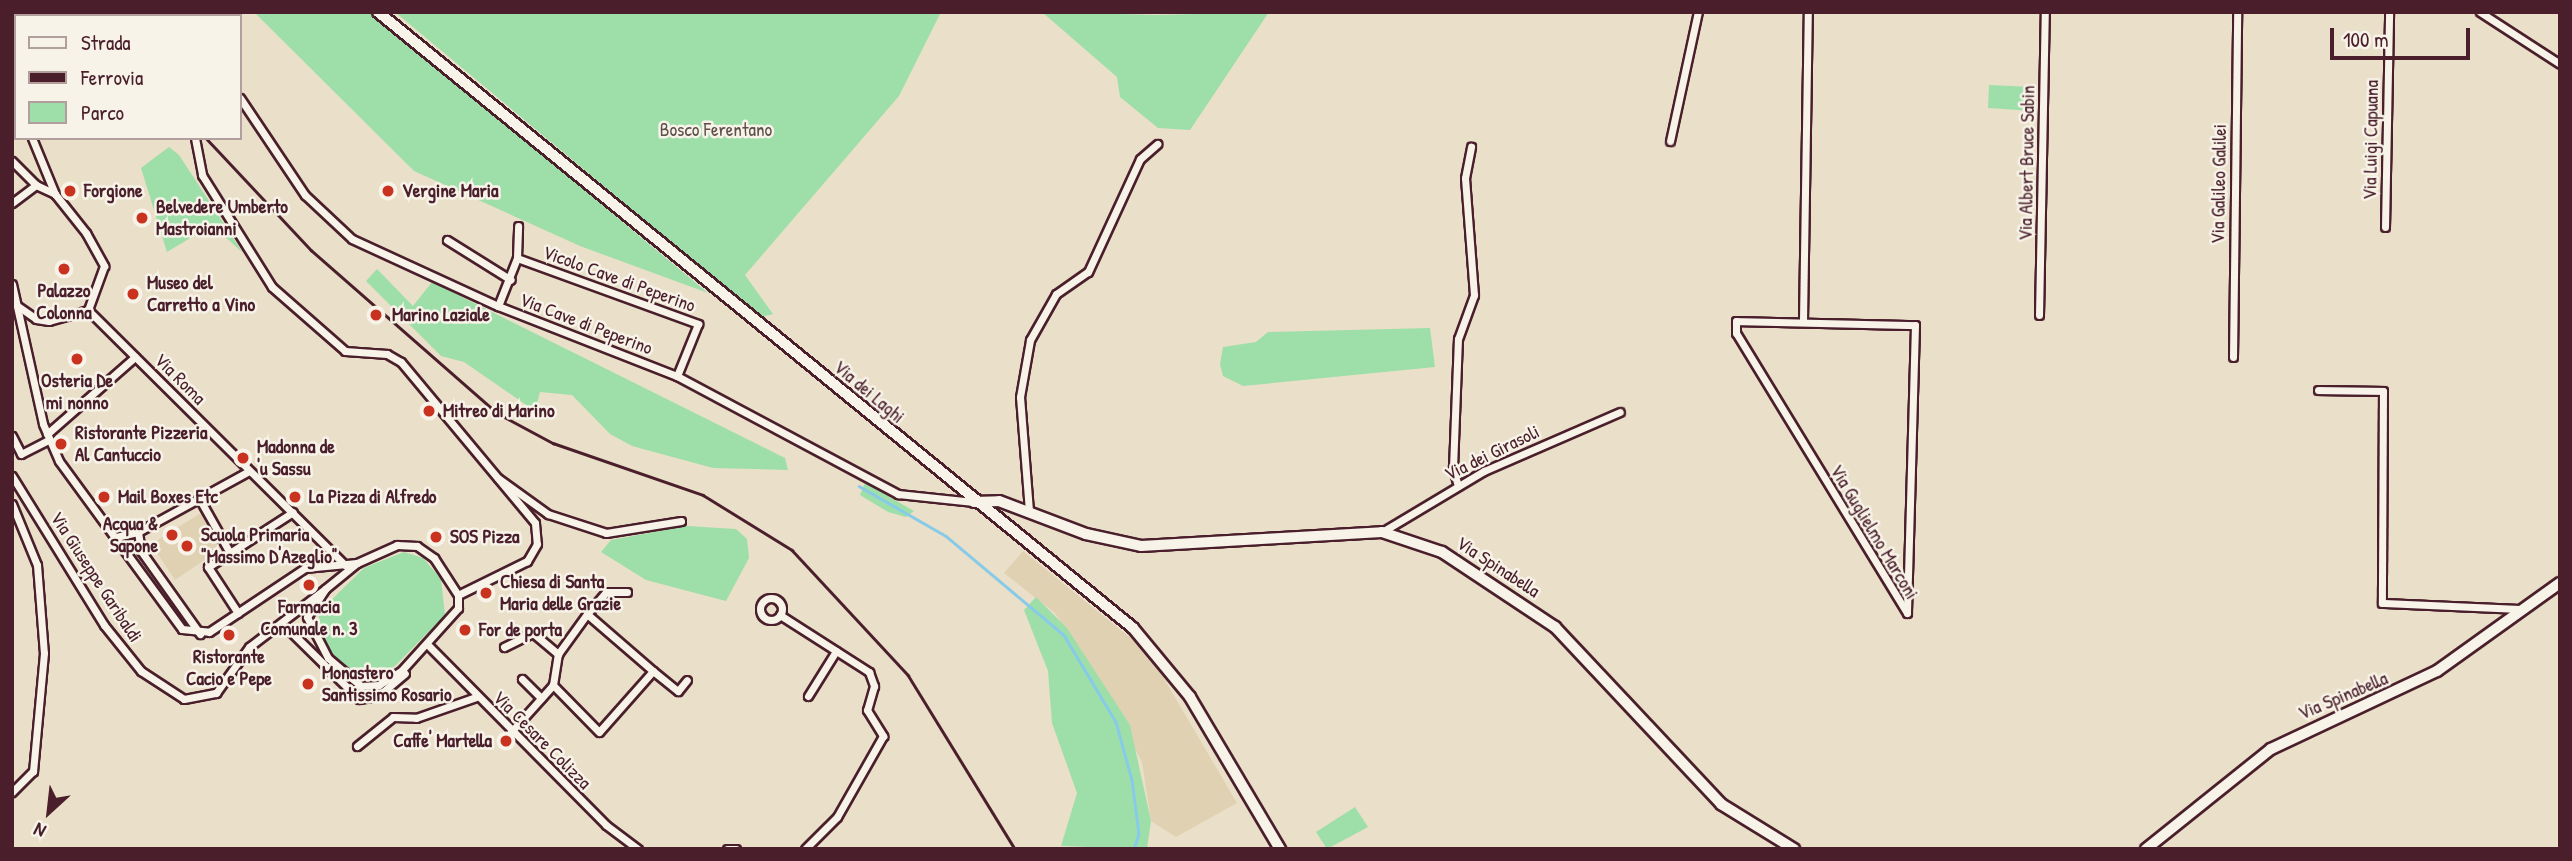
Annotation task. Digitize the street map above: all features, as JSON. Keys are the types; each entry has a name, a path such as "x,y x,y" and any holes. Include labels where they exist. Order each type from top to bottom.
{"main road":[{"name":"Via dei Laghi","path":"378,12 1153,648 1280,849"}],"street":[{"path":"1670,141 1698,12"},
{"path":"1803,320 1808,12"},
{"name":"Via Albert Bruce Sabin","path":"2039,316 2045,12"},
{"name":"Via Galileo Galilei","path":"2233,357 2237,12"},
{"name":"Via Luigi Capuana","path":"2385,227 2389,12"},
{"path":"2480,12 2560,64"},
{"name":"Via Cave di Peperino","path":"242,101 300,189 340,231 498,306 677,376 898,494 974,502"},
{"path":"23,325 36,319 88,310 104,266 55,194 33,140"},
{"path":"195,140 202,175 272,287 345,351 395,357 535,523 537,544 527,561 458,595"},
{"path":"1028,511 1020,397 1030,340 1056,294 1088,272 1140,159 1157,144"},
{"path":"1458,486 1453,468 1458,339 1475,295 1465,178 1471,147"},
{"path":"12,161 36,185 55,194"},
{"path":"12,203 36,185"},
{"name":"Vicolo Cave di Peperino","path":"498,306 511,280 517,258 518,226"},
{"path":"447,240 511,280"},
{"name":"Vicolo Cave di Peperino","path":"517,258 698,324 677,376"},
{"path":"12,284 48,437 59,461 116,537 163,610 182,629 201,634 305,568 357,563 397,545 417,546 434,558 458,595 455,616 431,648 378,696 362,699 338,685 290,631"},
{"path":"12,302 36,319"},
{"name":"Via Roma","path":"88,310 345,565"},
{"name":"Via Guglielmo Marconi","path":"1739,320 1803,320 1906,321 1915,327 1907,613 1734,326 1739,320"},
{"path":"12,436 21,454 48,437 135,357"},
{"path":"2318,390 2383,391 2382,603 2526,610"},
{"name":"Via dei Girasoli","path":"1382,532 1458,486 1620,412"},
{"path":"116,537 138,532 249,471"},
{"name":"Via Giuseppe Garibaldi","path":"12,475 108,630 141,671 184,699 216,692 249,647 325,589"},
{"path":"498,478 548,514 606,533 681,521"},
{"path":"199,498 230,553"},
{"name":"Via Spinabella","path":"974,502 990,499 1101,539 1150,547 1382,532 1459,560 1521,600 1588,657 1729,812 1794,849"},
{"path":"12,504 37,565 44,653 33,771 12,792"},
{"path":"238,613 208,567 293,512"},
{"path":"138,532 141,551 201,634"},
{"path":"357,563 325,589 308,613 309,628 356,684 387,681 431,648"},
{"path":"327,565 341,578"},
{"name":"Via Spinabella","path":"2146,849 2271,748 2437,671 2526,610 2560,583"},
{"path":"510,733 553,685 558,654 587,614 606,592 626,592"},
{"path":"587,614 678,691 687,680"},
{"path":"780,615 872,676 867,710 883,741 830,828 805,849"},
{"path":"504,647 533,634 558,654"},
{"name":"Via Cesare Colizza","path":"431,648 510,733 638,849"},
{"path":"808,695 836,651"},
{"path":"553,685 599,732 653,671"},
{"path":"522,679 541,698"},
{"path":"357,746 393,717 416,718 476,697"},
{"path":"727,849 736,849"}],"shaded area":[{"name":"Scuola Primaria \"Massimo D'Azeglio\"","path":"201,513 222,548 175,580 151,544"},
{"path":"1023,551 1149,653 1237,803 1176,837 1151,821 1142,762 1095,673 1055,613 1004,573"}],"green space":[{"path":"254,12 370,12 708,293 580,246 414,171"},
{"name":"Bosco Ferentano","path":"395,12 941,12 899,96 745,275 773,314 761,317"},
{"path":"1042,12 1158,15 1269,12 1190,130 1158,128 1120,97 1117,77"},
{"path":"1989,85 2035,87 2033,111 1988,108"},
{"path":"169,147 179,155 243,253 212,225 167,252 141,168"},
{"path":"377,269 413,306 432,282 785,458 788,470 713,468 632,446 610,434 572,395 540,392 535,411 464,362 441,356 366,281"},
{"path":"1430,328 1435,367 1243,386 1223,376 1220,364 1223,347 1256,342 1268,332"},
{"path":"865,483 914,511 906,517 888,512 860,495"},
{"path":"687,526 736,529 747,539 749,558 726,601 646,580 601,552 611,540"},
{"path":"404,552 423,558 441,579 445,615 396,665 371,680 358,679 325,646 318,613 364,568"},
{"path":"1036,597 1067,628 1130,725 1151,821 1147,849 1061,846 1077,793 1052,723 1048,671 1024,610"},
{"path":"1355,807 1368,827 1327,849 1316,832"}],"waterway":[{"path":"859,486 946,536 1064,635 1116,722 1132,780 1139,834 1134,849"}],"railway":[{"path":"208,140 311,250 497,413 553,443 703,495 792,550 908,675 1015,849"}],"place":[{"name":"Forgione","path":"70,191"},
{"name":"Vergine Maria","path":"388,191"},
{"name":"Belvedere Umberto Mastroianni","path":"142,218"},
{"name":"Palazzo Colonna","path":"64,269"},
{"name":"Museo del Carretto a Vino","path":"133,294"},
{"name":"Marino Laziale","path":"376,315"},
{"name":"Osteria De mi nonno","path":"77,359"},
{"name":"Mitreo di Marino","path":"429,411"},
{"name":"Ristorante Pizzeria Al Cantuccio","path":"61,444"},
{"name":"Madonna de 'u Sassu","path":"243,458"},
{"name":"Mail Boxes Etc","path":"104,497"},
{"name":"La Pizza di Alfredo","path":"295,497"},
{"name":"Acqua & Sapone","path":"172,535"},
{"name":"SOS Pizza","path":"436,537"},
{"name":"Scuola Primaria \"Massimo D'Azeglio\"","path":"187,546"},
{"name":"Farmacia Comunale n. 3","path":"309,585"},
{"name":"Chiesa di Santa Maria delle Grazie","path":"486,593"},
{"name":"For de porta","path":"465,630"},
{"name":"Ristorante Cacio e Pepe","path":"229,635"},
{"name":"Monastero Santissimo Rosario","path":"308,684"},
{"name":"Caffe' Martella","path":"506,741"}]}
